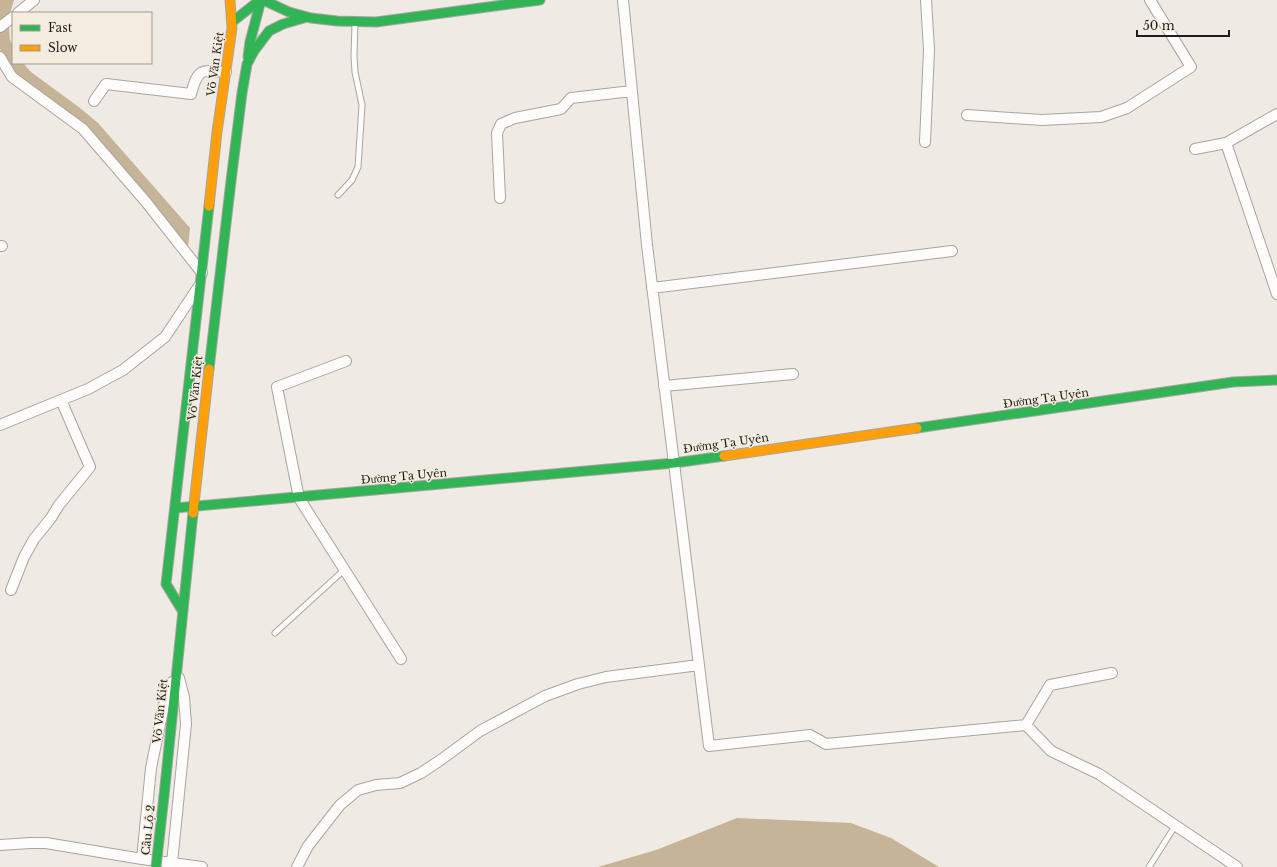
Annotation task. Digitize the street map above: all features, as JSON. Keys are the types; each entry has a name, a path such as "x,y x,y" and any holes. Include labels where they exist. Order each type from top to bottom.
{"main road":[{"name":"Võ Văn Kiệt","path":"164,796 182,610 242,93 230,0"},
{"path":"232,22 261,0"},
{"path":"261,0 289,12 307,17 337,21 376,22 540,0"},
{"path":"238,63 250,42 261,0"},
{"name":"Võ Văn Kiệt","path":"182,610 166,584 202,278 217,132 226,72 254,51 269,31 283,24 307,17"},
{"name":"Đường Tạ Uyên","path":"175,508 674,463 1234,382 1277,380"},
{"name":"Cầu Lộ 2","path":"156,867 164,796"}],"street":[{"path":"22,10 34,0"},
{"path":"623,0 652,288 709,746 810,735 826,744 1026,725"},
{"path":"925,142 929,50 926,0"},
{"path":"967,115 1042,120 1101,117 1127,108 1191,67 1150,0"},
{"path":"0,27 12,18"},
{"path":"0,57 12,77 83,129 146,202 202,278 165,337 123,370 88,389 0,425"},
{"path":"94,100 106,84 191,94 194,81 199,73 206,70 226,72"},
{"path":"500,198 497,133 501,124 516,118 561,109 571,98 632,91"},
{"path":"1195,149 1226,143 1277,114"},
{"path":"1226,143 1277,294"},
{"path":"652,288 952,251"},
{"path":"346,361 277,387 299,498 401,659"},
{"path":"664,386 793,374"},
{"path":"11,590 24,557 34,539 90,467 61,400"},
{"path":"297,867 308,846 340,805 358,790 376,785 400,782 421,773 480,731 545,696 606,677 699,665"},
{"path":"142,859 151,768 164,700 176,671"},
{"path":"172,863 186,724 184,697 176,671"},
{"path":"1026,725 1050,685 1112,673"},
{"path":"1026,725 1051,751 1099,774 1237,867"},
{"path":"0,845 46,843 142,859 202,867"}],"lane":[{"path":"338,195 352,180 358,167 362,105 354,56 355,21"},
{"path":"275,632 344,570"},
{"path":"1149,867 1175,826"}],"shaded area":[{"path":"0,0 14,0 9,28 12,45 12,64 24,64 31,72 98,123 190,228 188,248 139,186 114,158 17,75 5,62 0,49"},
{"path":"737,818 851,823 891,838 939,867 598,867 656,850"}],"traffic: fast":[{"path":"232,22 260,0"},
{"path":"248,57 250,42 261,0"},
{"path":"263,0 289,12 311,18 337,21 376,22 540,0"},
{"path":"209,369 231,181 247,64 254,51 269,31 283,24 307,17"},
{"path":"182,610 166,584 209,206"},
{"path":"917,428 1233,382 1277,380"},
{"path":"175,508 674,463 724,456"},
{"path":"164,796 193,513"},
{"path":"156,867 164,796"}],"traffic: slow":[{"path":"209,206 217,132 232,28 230,0"},
{"path":"193,513 209,369"},
{"path":"724,456 917,428"}]}
